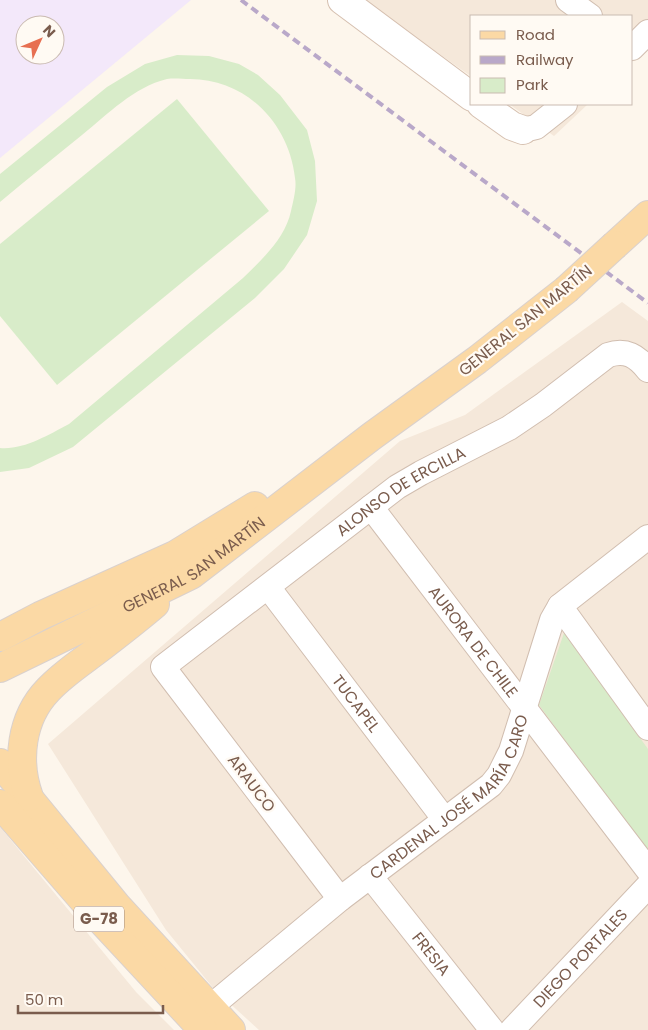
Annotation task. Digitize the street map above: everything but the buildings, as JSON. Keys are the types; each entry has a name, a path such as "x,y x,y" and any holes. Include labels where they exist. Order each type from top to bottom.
{"main road":[{"name":"GENERAL SAN MARTÍN","path":"0,668 191,575 372,436 477,360 566,290 648,215"},
{"name":"GENERAL SAN MARTÍN","path":"0,637 40,616 175,555 372,436"},
{"path":"32,803 22,772 22,756 27,726 38,702 56,682 191,575"},
{"path":"0,628 40,616"},
{"name":"G-78","path":"0,763 118,907 202,1019"},
{"name":"G-78","path":"0,804 97,916 202,1019 231,1030"}],"street":[{"path":"342,0 470,96"},
{"path":"568,0 589,15"},
{"path":"633,47 648,32"},
{"path":"482,105 512,126 523,130 536,127 564,105"},
{"name":"ALONSO DE ERCILLA","path":"163,667 398,487 421,473 509,428 543,405 608,355 615,352 630,354 636,357 648,370"},
{"name":"AURORA DE CHILE","path":"372,507 648,870"},
{"name":"CARDENAL JOSÉ MARÍA CARO","path":"202,1019 340,899 491,785 499,775 511,751 552,620 560,606 648,537"},
{"name":"TUCAPEL","path":"268,587 445,820"},
{"path":"560,606 648,728"},
{"name":"ARAUCO","path":"163,667 340,899"},
{"name":"FRESIA","path":"370,876 492,1030"},
{"name":"DIEGO PORTALES","path":"512,1030 648,886"}],"shaded area":[{"path":"0,0 191,0 0,158"},
{"path":"363,0 648,0 648,47 633,61 633,15 470,15 470,76"},
{"path":"510,105 587,105 554,136"},
{"path":"622,302 648,321 648,1030 259,1030 214,989 166,930 48,744 400,441 465,415"},
{"path":"0,827 136,992 174,1030 0,1030"}],"green space":[{"path":"177,55 209,56 239,64 258,75 280,95 307,130 315,161 317,201 307,235 284,269 255,298 73,447 29,468 0,472 0,448 18,447 27,444 69,424 243,278 272,248 284,231 291,211 296,186 291,158 284,139 274,123 261,108 246,96 229,87 210,81 167,79 143,88 112,110 0,202 0,174 107,87 145,64"},
{"path":"177,99 269,211 57,385 0,316 0,244"},
{"path":"564,633 648,749 648,853 539,705"}],"railway":[{"path":"241,0 648,303"}]}
